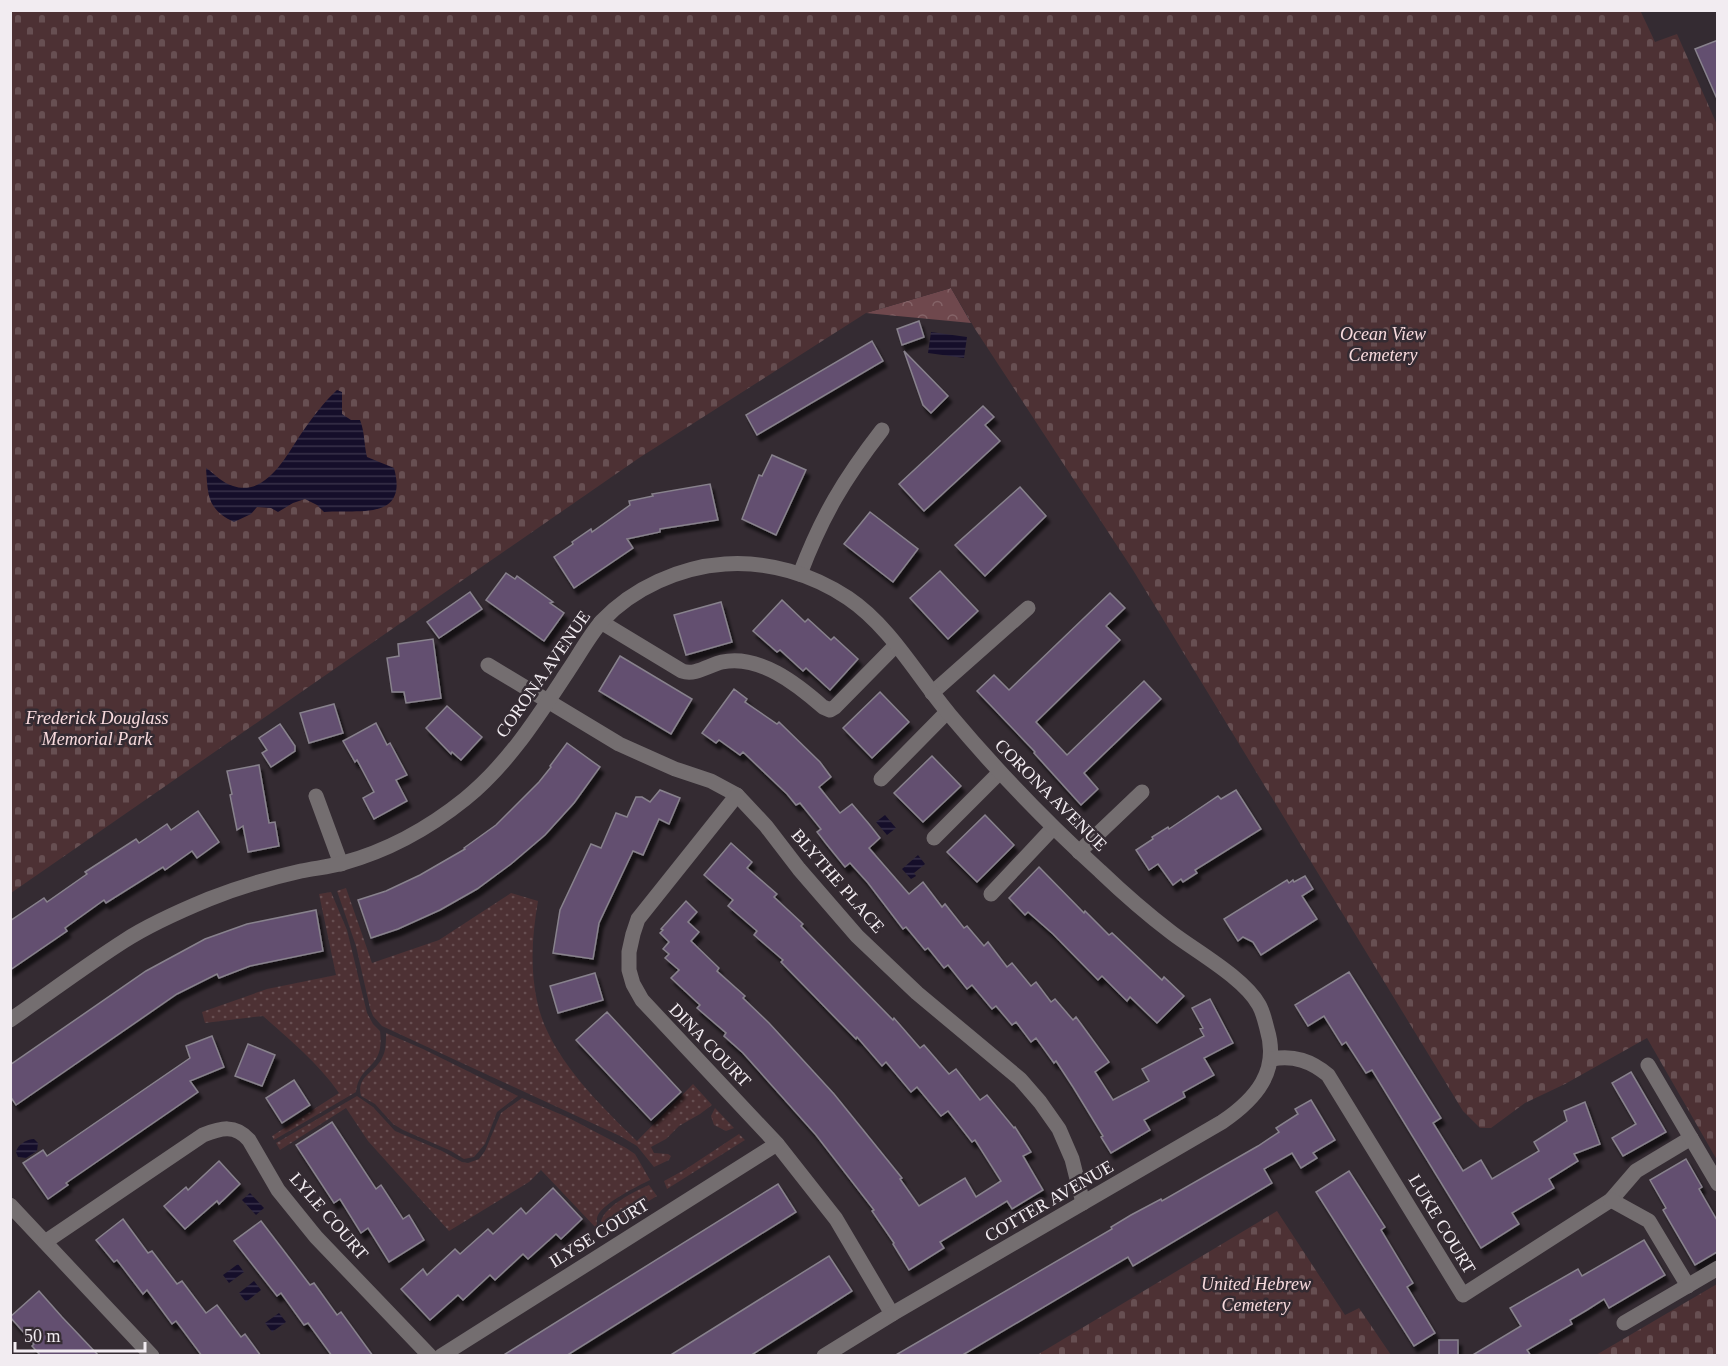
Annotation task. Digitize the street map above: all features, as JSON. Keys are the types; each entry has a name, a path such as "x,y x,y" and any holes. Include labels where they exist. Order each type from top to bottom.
{"street":[{"path":"800,574 816,533 833,499 853,467 882,430"},
{"name":"CORONA AVENUE","path":"10,1020 126,939 172,915 251,884 341,864 401,841 464,800 491,776 516,748 601,622 624,601 672,575 726,564 755,564 800,574 826,585 867,612 884,629 932,693 999,773 1053,828 1134,902 1170,932 1234,979 1258,1002 1270,1039 1272,1059"},
{"path":"932,693 1029,608"},
{"path":"601,622 681,671 690,673 720,663 744,661 783,677 830,710 896,645"},
{"name":"BLYTHE PLACE","path":"489,665 619,744 675,769 711,781 737,795 766,826 799,869 857,936 917,993 1020,1079 1040,1102 1059,1129 1072,1159 1083,1203"},
{"path":"881,779 948,712"},
{"path":"934,838 999,773"},
{"path":"1079,852 1142,792"},
{"name":"DINA COURT","path":"737,795 638,919 629,952 629,970 633,984 651,1012 777,1144 836,1219 892,1314"},
{"path":"316,796 341,864"},
{"path":"991,894 1053,828"},
{"name":"LUKE COURT","path":"1272,1059 1286,1056 1300,1059 1320,1068 1328,1075 1463,1296 1611,1200"},
{"name":"COTTER AVENUE","path":"824,1356 1238,1111 1252,1098 1268,1071 1272,1059"},
{"path":"1648,1065 1718,1184"},
{"name":"LYLE COURT","path":"45,1242 203,1135 222,1128 233,1128 249,1140 278,1190 316,1236 430,1356"},
{"path":"1688,1286 1649,1221 1611,1200 1636,1171 1691,1138"},
{"name":"ILYSE COURT","path":"441,1356 777,1144"},
{"path":"10,1205 152,1356"},
{"path":"1624,1323 1718,1268"}],"green space":[{"name":"Ocean View Cemetery","path":"1640,10 1655,42 1677,34 1718,127 1717,1160 1647,1038 1565,1084 1525,1103 1491,1128 1480,1128 1463,1111 1133,570 975,329 951,288 866,313 639,458 11,893 11,11"},
{"path":"951,288 971,323 866,313"},
{"path":"346,888 372,963 439,940 511,893 538,901 533,951 533,976 537,1001 543,1021 563,1059 592,1095 637,1141 693,1084 712,1105 679,1126 666,1139 651,1147 654,1153 671,1156 669,1160 654,1167 637,1146 620,1136 382,1026 373,1016 370,1008 356,946 337,891"},
{"path":"331,892 347,930 367,1013 380,1031 379,1053 362,1076 356,1092 274,1140 272,1136 339,1093 313,1062 263,1016 205,1023 202,1012 267,989 336,975 319,894"},
{"path":"386,1033 518,1096 497,1112 485,1144 474,1157 464,1159 403,1130 393,1124 375,1104 361,1096 361,1084 383,1055"},
{"path":"357,1096 373,1107 395,1131 468,1163 479,1159 485,1151 501,1113 522,1098 567,1117 626,1148 635,1154 650,1180 607,1205 597,1217 597,1229 541,1170 529,1182 449,1231 368,1141 346,1108 280,1150 276,1143"},
{"path":"715,1108 734,1128 726,1131 714,1125 711,1116"},
{"path":"739,1134 745,1140 667,1189 664,1181"},
{"path":"649,1185 657,1196 604,1228 601,1221 608,1210"},
{"name":"United Hebrew Cemetery","path":"1277,1211 1345,1315 1359,1308 1391,1355 1037,1355"},
{"path":"1717,1284 1717,1355 1596,1355"}],"shaded area":[{"path":"931,332 967,337 964,358 928,353"},
{"path":"337,390 342,392 342,414 351,420 360,420 367,457 394,468 397,485 394,497 387,505 364,511 324,512 317,505 305,499 278,512 271,508 257,507 251,514 234,522 214,507 209,494 206,468 229,485 245,488 255,486 265,480 282,463 314,416"},
{"path":"885,815 896,828 887,835 876,822"},
{"path":"918,855 925,864 914,873 916,876 911,879 902,869"},
{"path":"34,1139 38,1143 37,1151 26,1158 18,1157 16,1152 18,1147 25,1141"},
{"path":"250,1193 264,1208 256,1215 242,1200"},
{"path":"238,1264 244,1272 229,1283 223,1275"},
{"path":"254,1281 261,1290 246,1302 239,1293"},
{"path":"279,1313 286,1322 272,1332 265,1323"}],"building":[{"path":"1718,40 1718,101 1695,49"},
{"path":"919,321 924,337 902,345 897,329"},
{"path":"872,341 883,361 757,435 746,415"},
{"path":"904,351 948,396 931,413 923,405"},
{"path":"983,406 994,417 985,425 1000,441 924,511 899,484"},
{"path":"772,455 806,470 776,535 742,519 759,475 762,476"},
{"path":"710,484 718,520 660,529 660,532 627,539 633,548 574,588 554,557 591,529 592,532 630,505 629,501 653,496 652,494"},
{"path":"1020,487 1046,516 985,576 955,545"},
{"path":"870,512 918,549 893,582 844,544"},
{"path":"940,571 978,611 948,639 910,598"},
{"path":"506,573 515,579 517,576 553,602 550,603 564,613 544,641 486,600"},
{"path":"470,592 482,609 439,638 427,622"},
{"path":"1110,593 1125,608 1106,626 1120,640 1036,722 1067,755 1144,681 1161,699 1084,773 1098,789 1081,805 977,691 994,675 1009,690"},
{"path":"782,600 805,622 808,619 831,640 834,637 858,659 830,690 806,668 803,671 780,650 777,652 753,631"},
{"path":"721,602 732,642 686,655 674,615"},
{"path":"433,639 441,698 406,703 404,692 392,692 387,658 399,656 398,644"},
{"path":"620,656 692,699 671,734 599,691"},
{"path":"734,689 747,699 745,702 777,724 779,722 820,762 831,777 819,787 840,813 852,804 869,824 880,838 869,848 909,894 923,882 942,907 945,904 964,928 967,926 984,946 988,942 1007,967 1012,963 1031,986 1036,982 1051,1002 1055,999 1073,1020 1076,1017 1109,1062 1095,1072 1113,1100 1149,1081 1142,1069 1204,1036 1200,1029 1203,1028 1192,1008 1210,999 1233,1043 1204,1058 1214,1075 1183,1092 1185,1097 1144,1120 1150,1130 1111,1153 1073,1087 1056,1061 1054,1063 1036,1038 1031,1042 1016,1022 1012,1025 996,1006 992,1009 972,985 967,989 948,965 944,968 928,948 925,950 906,927 903,929 850,863 845,867 817,832 821,829 800,803 796,805 743,752 740,755 719,740 716,743 702,733"},
{"path":"880,692 909,722 872,758 843,728"},
{"path":"334,704 343,733 309,743 300,713"},
{"path":"447,706 482,737 461,760 452,752 451,754 426,728"},
{"path":"376,723 387,745 390,743 407,775 396,780 407,801 374,819 363,798 374,792 357,760 355,762 343,741"},
{"path":"280,724 295,746 295,751 271,767 262,753 267,750 259,738"},
{"path":"567,743 600,767 574,803 545,835 477,889 440,910 398,929 371,938 358,900 386,891 420,875 465,849 496,825 539,782"},
{"path":"932,756 961,786 923,822 894,793"},
{"path":"259,765 269,823 275,822 279,846 248,852 243,826 237,830 227,771"},
{"path":"660,790 680,798 669,824 659,819 643,855 633,851 599,923 593,959 553,953 560,910 591,844 601,848 616,813 627,817 636,797 642,797 650,802"},
{"path":"1236,790 1261,829 1195,870 1197,873 1183,882 1181,879 1173,885 1158,864 1149,870 1136,850 1153,839 1152,837 1168,827 1169,829 1218,796 1221,799"},
{"path":"198,811 219,842 197,858 192,851 165,870 163,867 106,903 104,900 65,928 67,931 10,970 10,921 44,898 47,902 87,874 85,872 136,839 139,843 167,824 171,830"},
{"path":"985,815 1014,845 977,882 947,852"},
{"path":"731,843 752,862 747,868 777,894 774,897 803,924 801,926 893,1020 894,1018 920,1048 924,1045 949,1074 956,1069 980,1100 987,1095 1015,1127 1031,1152 1023,1156 1043,1190 1012,1209 1007,1201 940,1242 944,1248 909,1270 872,1211 874,1210 816,1135 743,1053 724,1036 726,1033 697,1008 700,1005 671,978 679,970 665,958 669,954 663,949 669,942 660,933 686,901 697,912 688,922 699,932 691,941 719,968 717,971 745,996 743,998 834,1094 902,1178 900,1179 919,1206 965,1178 976,1197 1001,1181 975,1140 972,1142 948,1111 941,1116 917,1087 911,1092 886,1062 882,1066 857,1037 856,1039 781,962 783,960 754,935 757,931 728,906 733,900 704,875"},
{"path":"1039,867 1084,913 1085,911 1109,935 1112,933 1162,980 1164,977 1184,996 1157,1023 1130,997 1127,1001 1102,976 1098,980 1053,934 1028,912 1025,915 1009,898"},
{"path":"1305,876 1313,889 1302,896 1317,919 1261,955 1253,942 1243,937 1238,941 1224,919 1287,880 1289,883 1293,880 1294,882"},
{"path":"316,910 323,951 250,966 219,978 217,974 177,994 16,1105 10,1096 10,1065 146,971 205,939 247,924"},
{"path":"1349,972 1441,1118 1433,1123 1463,1171 1481,1160 1492,1179 1539,1151 1534,1142 1567,1121 1564,1111 1585,1102 1600,1144 1574,1154 1578,1161 1549,1179 1554,1188 1512,1213 1519,1224 1481,1248 1372,1070 1366,1073 1346,1042 1342,1045 1324,1016 1308,1026 1295,1005"},
{"path":"595,973 603,1000 558,1013 550,986"},
{"path":"607,1012 681,1092 651,1120 576,1040"},
{"path":"212,1036 224,1067 190,1081 198,1092 66,1183 68,1185 48,1199 23,1163 43,1150 47,1156 190,1058 186,1046"},
{"path":"248,1044 275,1055 262,1086 235,1076"},
{"path":"1631,1072 1666,1132 1623,1156 1612,1138 1636,1124 1612,1083"},
{"path":"294,1080 310,1105 282,1123 266,1098"},
{"path":"1311,1100 1335,1140 1313,1153 1317,1158 1301,1168 1292,1153 1264,1169 1272,1183 1133,1266 1128,1257 961,1356 894,1356 1112,1229 1111,1227 1131,1215 1161,1199 1162,1201 1258,1146 1279,1132 1276,1128 1298,1114 1295,1109"},
{"path":"332,1122 376,1189 381,1185 403,1219 409,1215 424,1240 389,1262 368,1228 361,1233 340,1199 334,1203 296,1145"},
{"path":"1686,1159 1702,1187 1699,1189 1718,1222 1717,1252 1695,1265 1663,1210 1666,1208 1650,1180"},
{"path":"219,1161 240,1184 219,1204 217,1201 185,1229 164,1206 186,1187 188,1190"},
{"path":"1349,1171 1385,1227 1381,1230 1413,1283 1407,1287 1435,1333 1414,1346 1316,1192"},
{"path":"778,1184 796,1212 566,1356 502,1356"},
{"path":"553,1188 582,1219 561,1239 556,1234 528,1259 523,1254 495,1280 490,1275 463,1300 458,1295 430,1320 401,1289 423,1269 427,1275 455,1249 460,1254 488,1229 493,1234 521,1208 526,1214"},
{"path":"123,1219 148,1253 152,1251 177,1284 182,1281 206,1313 217,1305 241,1337 245,1334 261,1356 202,1356 176,1321 172,1324 147,1290 143,1294 117,1260 114,1262 96,1240"},
{"path":"261,1221 310,1285 314,1283 337,1315 341,1312 373,1356 332,1356 308,1323 304,1325 281,1293 277,1296 234,1241"},
{"path":"1644,1240 1665,1275 1609,1308 1604,1299 1570,1320 1572,1324 1527,1350 1531,1356 1471,1356 1521,1326 1510,1308 1578,1269 1582,1276"},
{"path":"829,1256 852,1291 750,1356 669,1356"},
{"path":"39,1291 99,1356 41,1356 32,1346 34,1344 10,1317"},
{"path":"1439,1340 1458,1340 1458,1356 1439,1356"}],"park label":[{"name":"Frederick Douglass Memorial Park","path":"97,728"}]}
